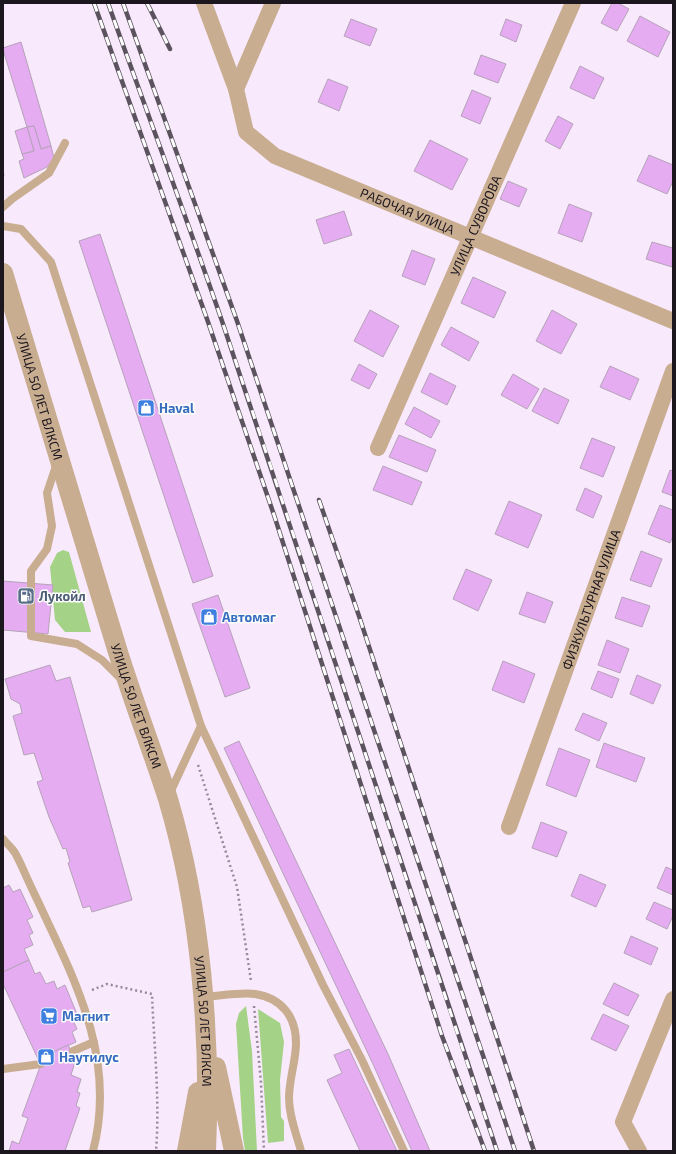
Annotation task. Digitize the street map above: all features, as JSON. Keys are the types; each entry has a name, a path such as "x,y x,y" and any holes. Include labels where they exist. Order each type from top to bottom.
{"street":[{"name":"РАБОЧАЯ УЛИЦА","path":"204,3 236,89 246,132 274,156 673,321"},
{"path":"236,89 273,3"},
{"name":"УЛИЦА СУВОРОВА","path":"378,448 573,3"},
{"name":"УЛИЦА 50 ЛЕТ ВЛКСМ","path":"3,273 58,459 128,686 167,799 187,876 206,1020 206,1151"},
{"name":"ФИЗКУЛЬТУРНАЯ УЛИЦА","path":"509,827 673,372"},
{"path":"639,1151 623,1122 673,999"},
{"path":"206,1020 234,1151"},
{"path":"187,1151 207,1047"}],"lane":[{"path":"3,207 49,173 65,144"},
{"path":"3,226 21,229 52,262 201,726 322,985 362,1060 404,1151"},
{"path":"58,459 47,492 52,526 47,549 31,571 31,636 77,644 102,660 128,686"},
{"path":"167,799 201,726"},
{"path":"3,839 14,851 80,995 94,1042 99,1069 100,1106 98,1132 92,1151"},
{"path":"204,998 254,994 262,995 273,1000 286,1010 292,1017 296,1043 289,1096 290,1114 301,1151"},
{"path":"73,1051 94,1042"},
{"path":"3,1069 41,1064"}],"path":[{"path":"192,746 237,887 254,994 261,1083 264,1151"},
{"path":"80,995 107,984 152,994 156,1088 156,1151"}],"green space":[{"path":"63,550 69,552 91,632 65,632 55,620 50,567 57,553"},
{"path":"246,1006 252,1051 257,1151 245,1151 243,1138 236,1024 239,1013"},
{"path":"258,1009 280,1023 284,1042 280,1080 281,1117 284,1121 284,1141 268,1143"}],"building":[{"path":"612,3 618,3 629,9 617,31 601,23"},
{"path":"640,16 670,32 658,57 627,41"},
{"path":"351,19 377,29 370,46 344,36"},
{"path":"506,19 522,25 516,42 500,35"},
{"path":"21,42 51,146 41,149 34,126 27,127 3,50 3,48"},
{"path":"481,55 506,64 498,83 474,74"},
{"path":"580,66 604,78 594,99 570,88"},
{"path":"328,79 348,87 339,111 318,102"},
{"path":"472,90 491,98 480,124 461,116"},
{"path":"558,116 573,124 560,149 545,141"},
{"path":"34,126 41,149 51,146 54,158 47,167 24,178 19,161 24,159 22,154 34,151 27,127"},
{"path":"27,127 34,151 22,154 15,131"},
{"path":"430,140 468,159 452,190 414,171"},
{"path":"649,155 673,165 673,181 667,194 637,181"},
{"path":"508,181 527,189 519,207 500,199"},
{"path":"569,204 592,213 582,242 558,233"},
{"path":"344,211 352,235 324,244 316,220"},
{"name":"Haval","path":"100,234 213,576 193,583 79,241"},
{"path":"652,242 673,248 672,267 646,259"},
{"path":"412,250 435,259 425,285 402,276"},
{"path":"473,277 506,292 494,318 461,303"},
{"path":"370,310 399,326 383,357 354,341"},
{"path":"552,310 577,324 561,354 536,341"},
{"path":"451,327 479,342 469,361 441,345"},
{"path":"359,364 377,374 369,389 351,380"},
{"path":"610,366 639,379 630,400 600,387"},
{"path":"430,373 456,386 447,405 421,392"},
{"path":"513,374 539,389 527,409 501,395"},
{"path":"544,388 569,400 558,424 532,411"},
{"path":"414,407 440,421 431,438 405,424"},
{"path":"399,435 436,450 427,472 389,457"},
{"path":"592,438 615,447 603,477 580,468"},
{"path":"383,466 422,482 412,505 373,490"},
{"path":"670,470 673,471 673,496 662,492"},
{"path":"585,488 602,496 593,518 576,510"},
{"path":"509,501 542,515 528,548 495,534"},
{"path":"660,505 673,510 673,536 670,543 648,534"},
{"path":"641,551 662,559 651,587 630,580"},
{"path":"466,569 492,580 478,611 453,599"},
{"path":"3,581 53,585 48,634 3,630"},
{"path":"527,592 553,602 545,623 519,614"},
{"path":"218,595 250,688 225,697 192,604"},
{"path":"622,597 650,606 642,627 615,618"},
{"path":"607,640 629,649 620,673 598,665"},
{"path":"503,661 535,674 524,703 492,690"},
{"path":"50,665 56,681 70,677 132,900 92,912 90,906 83,908 68,863 70,862 66,848 63,849 49,817 37,782 43,780 34,753 24,755 13,716 22,713 20,704 11,699 5,679"},
{"path":"598,671 619,679 612,698 591,689"},
{"path":"637,675 661,685 653,704 630,694"},
{"path":"583,713 607,723 599,741 575,730"},
{"path":"239,741 388,1054 430,1151 412,1151 372,1062 224,748"},
{"path":"604,743 645,758 636,782 596,767"},
{"path":"559,748 590,760 576,797 546,785"},
{"path":"541,822 567,832 557,857 532,848"},
{"path":"666,867 673,870 673,895 657,888"},
{"path":"580,874 606,885 596,907 571,896"},
{"path":"9,885 13,892 20,889 33,917 27,920 33,933 29,935 33,945 24,949 29,960 3,972 3,888"},
{"path":"654,902 673,910 673,916 667,929 646,919"},
{"path":"631,936 658,948 651,965 624,953"},
{"path":"29,960 35,974 40,972 46,984 54,981 57,989 65,985 77,1014 71,1016 77,1029 72,1032 76,1042 38,1059 3,984 3,972"},
{"path":"614,983 639,995 628,1016 603,1004"},
{"path":"603,1014 629,1026 616,1051 591,1039"},
{"path":"68,1045 76,1059 71,1075 81,1079 77,1092 80,1093 76,1106 80,1108 65,1151 9,1151 12,1141 19,1144 28,1118 22,1116 41,1064 38,1059"},
{"path":"349,1049 397,1151 360,1151 327,1080 342,1073 334,1055"}],"railway":[{"path":"94,3 207,319 274,515 442,1036 485,1151"},
{"path":"108,3 223,324 497,1151"},
{"path":"123,3 237,321 515,1151"},
{"path":"147,3 170,49"},
{"path":"319,500 359,616 534,1151"}],"place":[{"name":"Haval","path":"146,408"},
{"name":"Лукойл","path":"26,596"},
{"name":"Автомаг","path":"209,617"},
{"name":"Магнит","path":"49,1016"},
{"name":"Наутилус","path":"46,1057"}]}
